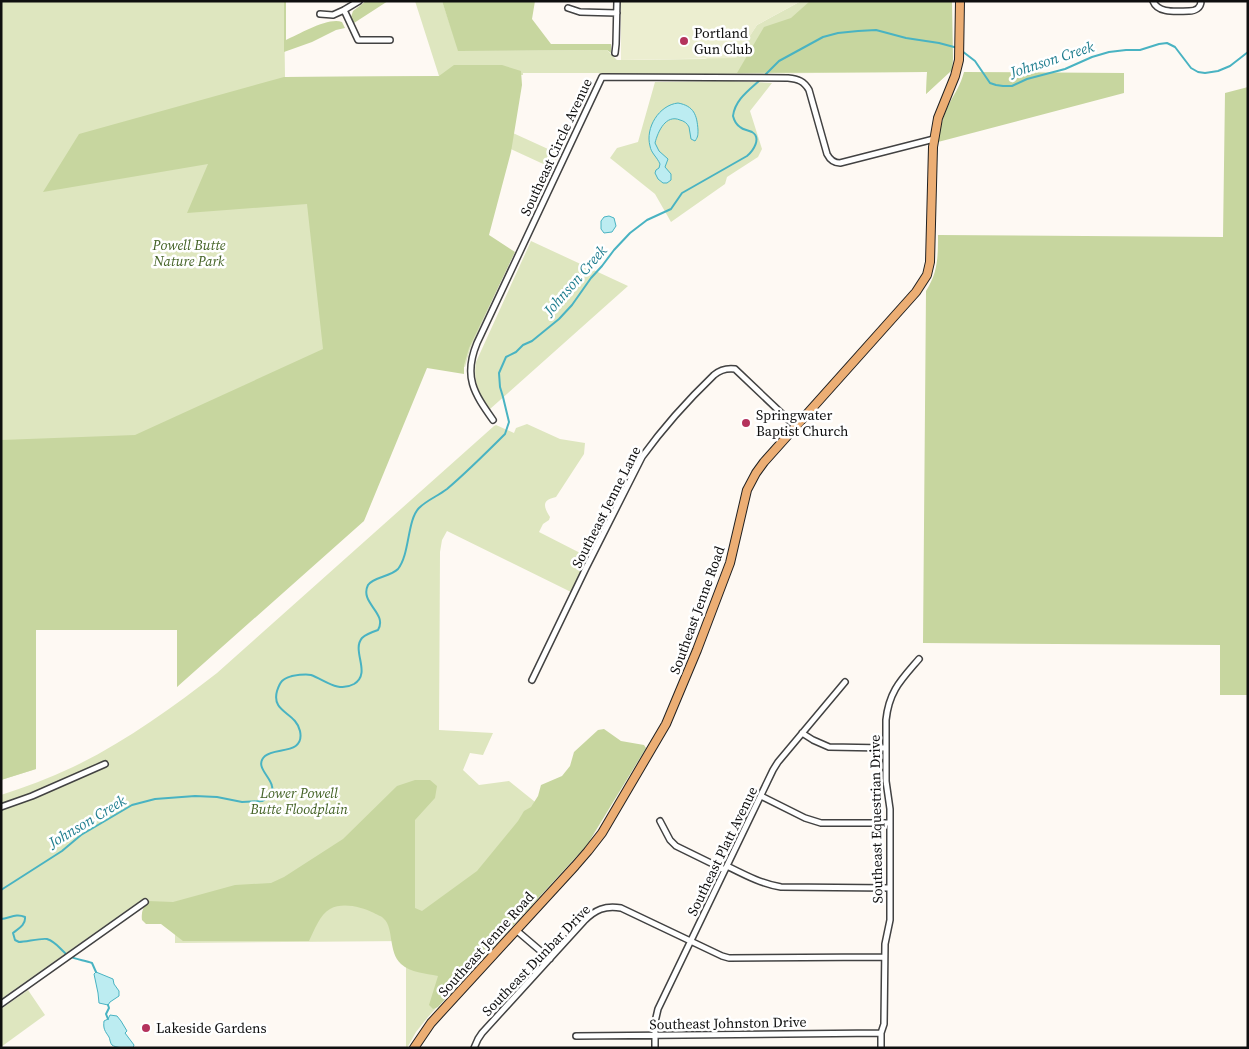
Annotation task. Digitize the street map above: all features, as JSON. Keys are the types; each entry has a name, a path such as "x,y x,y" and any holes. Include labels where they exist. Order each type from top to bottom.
{"main road":[{"name":"Southeast Jenne Road","path":"414,1048 431,1023 582,859 596,841 658,740 674,706 723,582 734,549 742,506 750,484 760,467 916,292 927,275 930,262 934,139 940,111 960,60 960,1"}],"street":[{"path":"320,14 333,15 360,1"},
{"path":"615,53 617,1"},
{"path":"1153,1 1155,6 1162,10 1192,11 1201,5 1201,1"},
{"path":"568,8 580,12 617,13"},
{"path":"344,10 358,40 390,40"},
{"name":"Southeast Circle Avenue","path":"493,420 480,402 474,388 470,370 472,357 602,77 795,79 804,83 809,90 827,154 834,162 840,163 856,160 934,139"},
{"name":"Southeast Jenne Lane","path":"532,680 642,457 682,408 714,374 726,368 735,369 796,427"},
{"name":"Southeast Equestrian Drive","path":"881,1048 881,1033 884,1024 884,956 890,920 890,809 886,781 886,720 889,701 893,692 919,659"},
{"name":"Southeast Platt Avenue","path":"655,1048 655,1022 658,1009 778,762 845,682"},
{"path":"802,733 829,747 885,748"},
{"path":"1,807 32,796 105,764"},
{"path":"761,796 805,818 821,823 890,823"},
{"path":"660,821 670,840 676,846 760,882 781,887 890,888"},
{"path":"1,1004 145,902"},
{"name":"Southeast Dunbar Drive","path":"474,1048 482,1033 590,915 601,908 621,908 728,958 884,956"},
{"path":"516,930 550,959"},
{"name":"Southeast Johnston Drive","path":"576,1036 881,1033"}],"green space":[{"name":"Powell Butte Nature Park","path":"1,1 284,1 285,77 439,76 415,1 442,1 459,51 607,50 617,60 705,59 747,40 757,25 801,1 876,1 876,29 953,58 952,70 926,94 927,72 607,75 598,73 523,73 523,75 467,75 454,106 559,154 552,168 480,135 365,183 514,252 470,349 465,367 364,325 177,687 177,630 36,630 36,769 1,780"},
{"path":"284,1 286,1 286,40 329,22 342,22 345,28 284,52"},
{"path":"366,1 388,1 354,23 351,17 353,11"},
{"path":"442,1 535,1 532,19 551,44 611,44 611,53 607,50 458,51"},
{"name":"Portland Gun Club","path":"621,1 801,1 757,25 736,58 621,60"},
{"path":"810,1 952,2 952,70 926,94 927,72 737,73 764,27 791,18"},
{"path":"454,65 502,65 521,71 522,85 511,152 489,235 515,252 469,348 464,365 464,374 427,368 364,521 177,687 177,630 36,630 36,769 1,780 1,440 135,435 323,349 307,204 187,213 208,164 43,192 79,134 284,77 439,76"},
{"path":"964,72 1124,73 1124,93 938,142 945,113"},
{"path":"730,81 772,83 750,111 762,149 758,157 727,177 725,184 671,222 655,194 610,158 617,148 638,142 655,82"},
{"path":"1248,87 1248,695 1220,695 1220,645 923,643 926,291 933,277 936,264 938,235 1223,237 1225,93"},
{"path":"531,241 628,286 490,409 477,387 475,375 476,362"},
{"name":"Lower Powell Butte Floodplain","path":"527,424 560,439 585,443 584,454 556,497 546,502 545,507 550,517 543,524 539,532 588,557 571,592 447,531 442,540 440,552 439,730 493,733 483,755 470,753 463,770 479,785 509,781 586,843 428,1017 416,1032 407,1048 406,941 175,943 175,923 145,923 146,902 137,903 1,999 1,795 73,767 130,736 165,712 217,673 494,426 496,425 514,433 516,428"},
{"path":"604,729 621,741 644,745 646,748 587,845 438,1007 433,1009 429,1005 438,976 414,971 401,964 394,953 387,923 381,916 363,909 341,906 326,911 309,941 183,941 161,924 146,924 142,920 143,910 148,901 173,902 235,885 271,883 284,877 343,839 397,786 415,780 430,780 437,786 435,798 415,820 415,908 422,911 477,871 524,811 531,807 538,796 541,785 562,776 570,766 574,752 598,730"},
{"path":"28,990 45,1015 1,1047 1,1009"}],"water":[{"path":"678,103 688,106 694,112 698,125 698,136 695,141 691,139 689,127 681,120 671,119 663,125 655,143 659,151 668,159 665,167 671,174 671,180 663,183 655,173 660,164 651,148 650,132 659,113 665,108"},
{"path":"604,217 614,218 616,226 612,232 604,233 601,229 601,221"},
{"path":"96,972 113,979 119,991 119,996 108,1005 99,1003 94,974"},
{"path":"110,1015 117,1016 121,1021 127,1031 125,1033 134,1045 133,1048 119,1047 111,1044 104,1026 104,1021"}],"waterway":[{"name":"Johnson Creek","path":"763,77 779,61 823,37 838,33 876,30 958,48"},
{"name":"Johnson Creek","path":"962,51 975,61 990,83 1003,86 1012,86 1027,79 1065,69 1109,52 1140,50 1159,44 1167,43 1175,47 1191,68 1205,73 1218,71 1230,66 1248,52"},
{"name":"Johnson Creek","path":"1,890 62,851 81,835 132,805 155,799 195,796 217,797 242,802 262,801 270,797 272,786 262,767 262,760 270,753 294,747 300,739 298,725 278,704 276,698 281,682 292,676 311,675 332,685 342,687 354,684 359,679 362,668 359,643 365,635 378,630 380,624 377,613 367,597 368,585 374,580 395,572 402,563 412,520 419,508 447,489 505,434 509,422 500,387 499,373 506,357 532,341 559,319 614,250 630,233 647,220 671,209 682,193 749,154 756,144 755,135 739,126 733,116 739,100 760,80"},
{"path":"1,919 16,916 25,917 23,925 13,933 15,940 19,942 47,939 54,942 69,956 92,963 96,972"},
{"path":"108,1005 109,1008 106,1014 108,1019"}],"place":[{"name":"Portland Gun Club","path":"684,41"},
{"name":"Springwater Baptist Church","path":"746,423"},
{"name":"Lakeside Gardens","path":"146,1028"}]}
